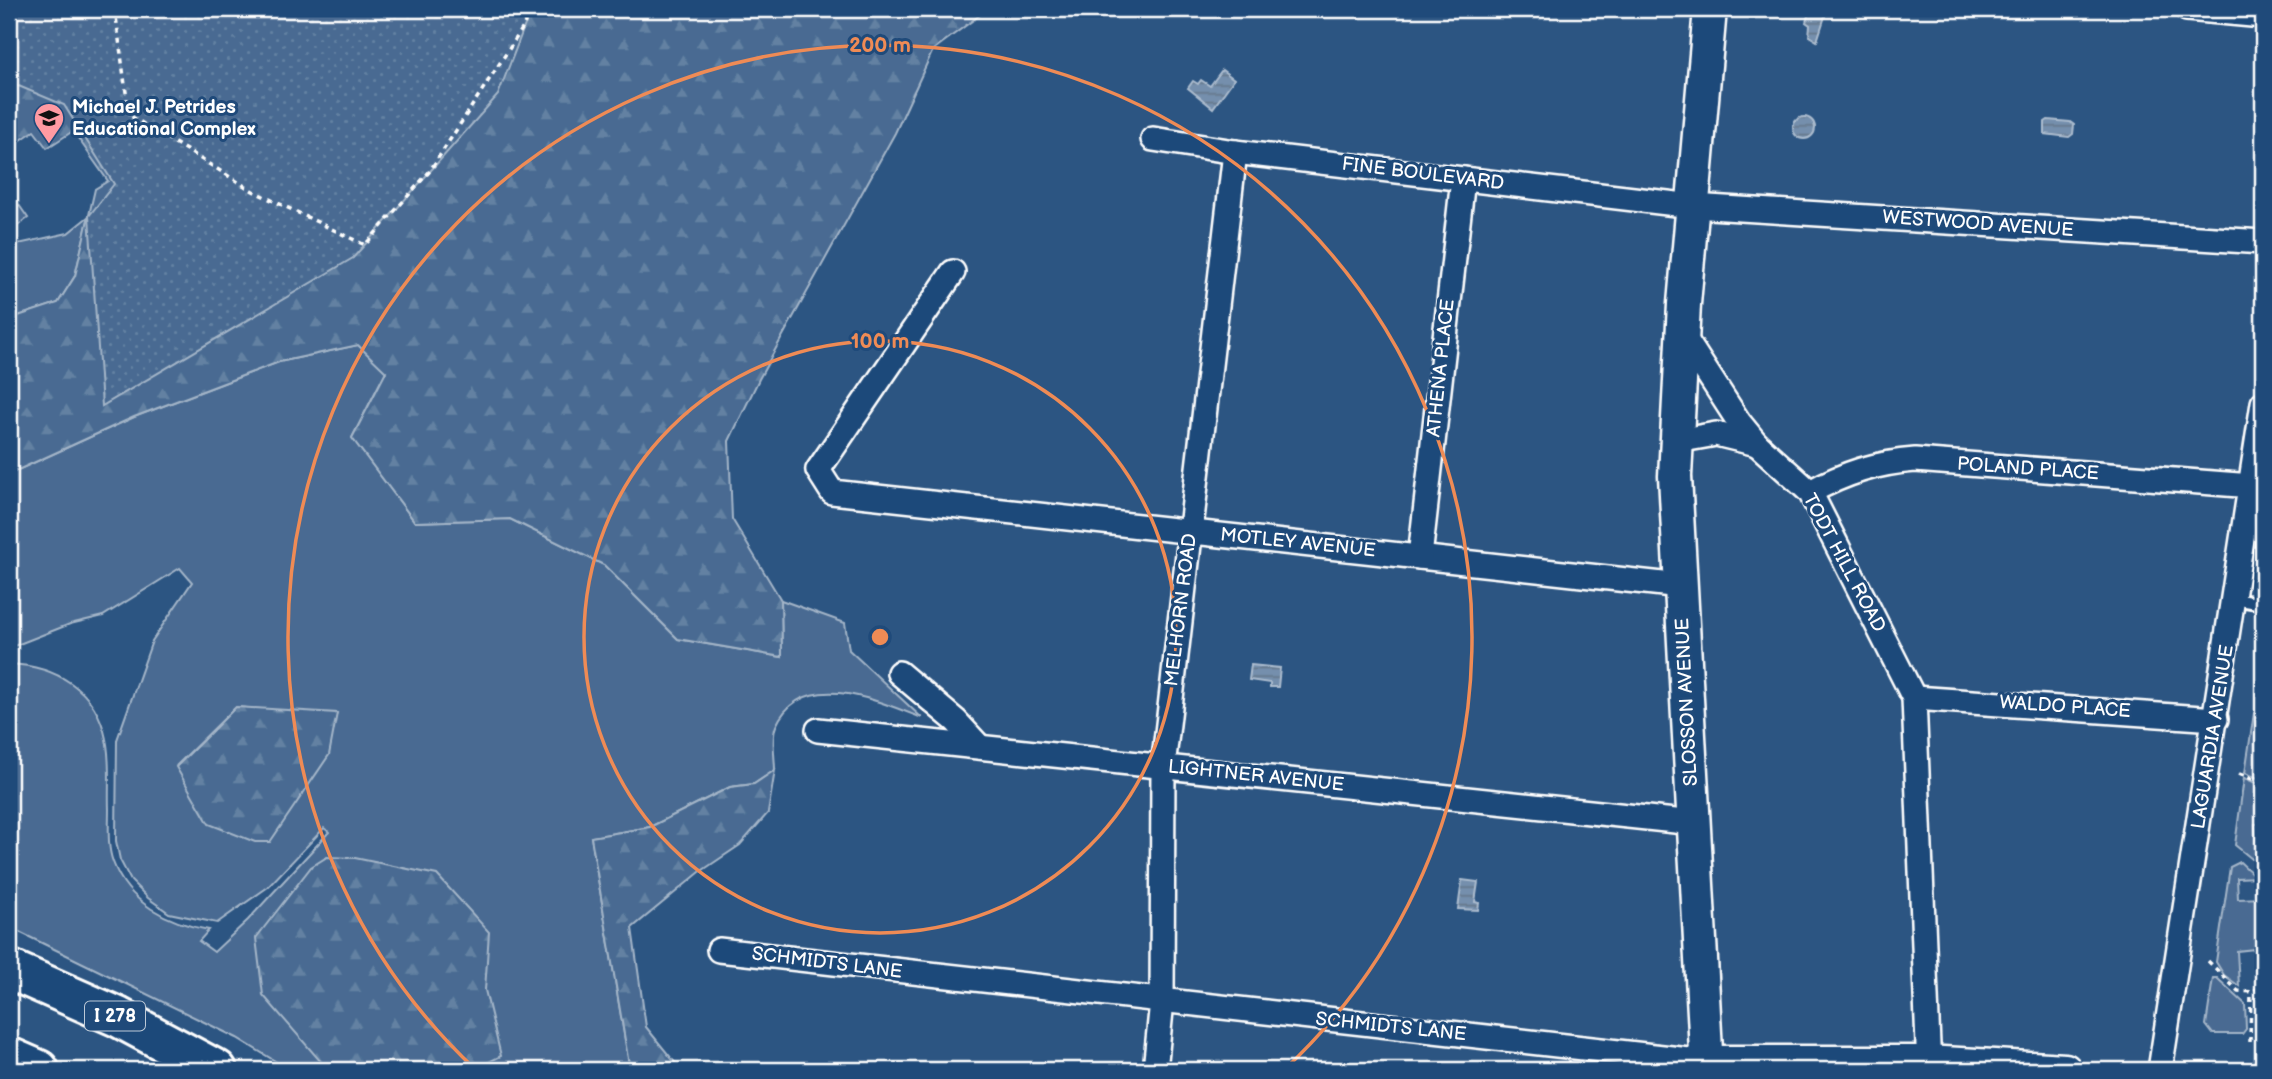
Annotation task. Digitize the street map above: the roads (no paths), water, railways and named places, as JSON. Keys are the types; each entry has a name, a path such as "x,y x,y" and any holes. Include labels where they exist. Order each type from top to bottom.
{"highway":[{"name":"I 278","path":"9,969 118,1017 217,1070"},
{"path":"9,1057 40,1070"}],"street":[{"path":"1682,334 1710,9"},
{"path":"2187,9 2263,16"},
{"name":"FINE BOULEVARD","path":"1153,139 1235,152 1693,206"},
{"name":"MELHORN ROAD","path":"1156,1070 1162,1001 1163,767 1235,152"},
{"name":"ATHENA PLACE","path":"1420,557 1463,179"},
{"name":"WESTWOOD AVENUE","path":"1693,206 2263,242"},
{"name":"MOTLEY AVENUE","path":"953,272 818,470 832,492 1681,586"},
{"name":"SLOSSON AVENUE","path":"1682,334 1675,476 1707,1066"},
{"name":"TODT HILL ROAD","path":"1682,334 1719,393 1757,444 1810,492 1914,698 1927,1066"},
{"name":"LAGUARDIA AVENUE","path":"2160,1070 2263,403"},
{"path":"1677,440 1716,433 1757,444"},
{"name":"POLAND PLACE","path":"1810,492 1838,477 1868,466 1915,460 2252,486"},
{"path":"899,673 956,720 980,747"},
{"name":"WALDO PLACE","path":"1914,698 2216,719"},
{"name":"LIGHTNER AVENUE","path":"818,730 1694,823"},
{"name":"SCHMIDTS LANE","path":"719,950 1707,1066 1927,1066 2065,1070"}],"lane":[{"path":"2234,599 2263,604"}],"place":[{"name":"Michael J. Petrides Educational Complex","path":"49,145"}]}
